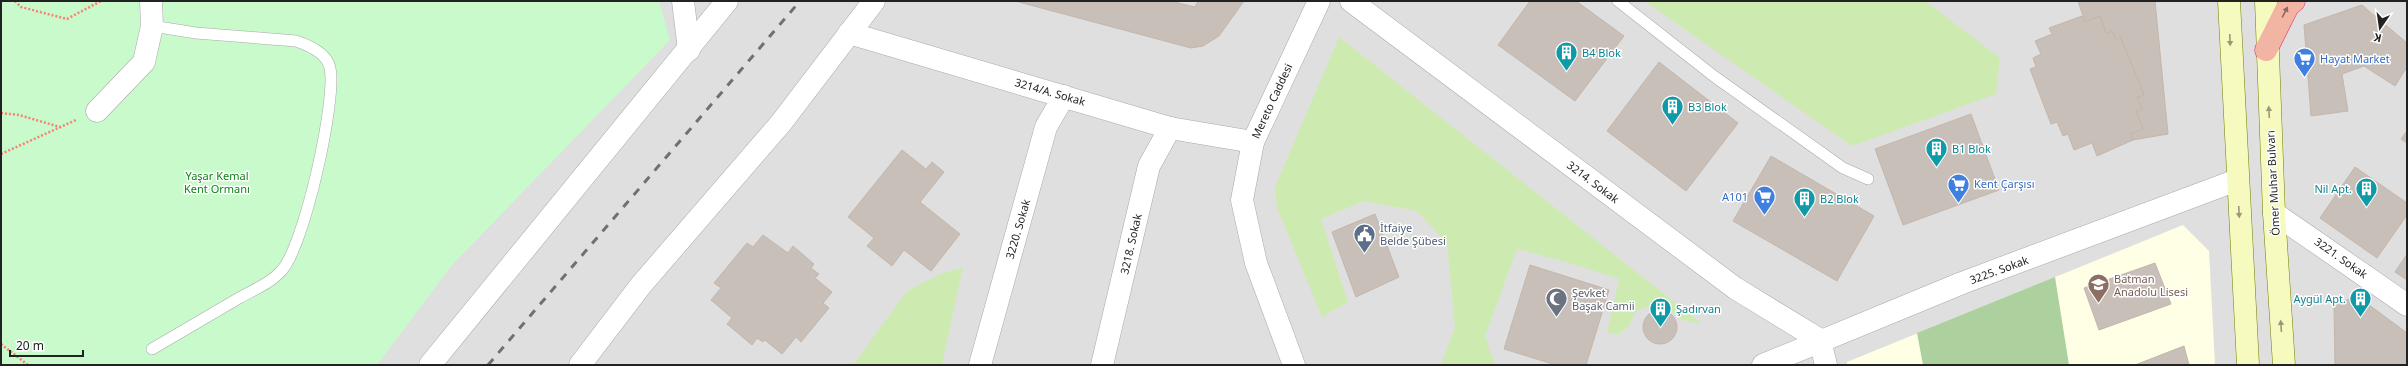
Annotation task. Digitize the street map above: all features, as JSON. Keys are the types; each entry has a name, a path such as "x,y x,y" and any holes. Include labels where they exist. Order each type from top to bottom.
{"highway":[{"path":"2266,50 2288,6 2294,1"}],"main road":[{"path":"2229,1 2237,180 2248,365"},
{"name":"Ömer Muhar Bulvarı","path":"2266,1 2266,50 2274,213 2284,365"}],"street":[{"path":"97,111 144,62 152,26 151,1"},
{"path":"683,1 689,50"},
{"path":"430,365 689,50 727,1"},
{"path":"580,365 641,286 781,123 874,1"},
{"name":"Mereto Caddesi","path":"1294,365 1256,263 1242,200 1253,142 1319,1"},
{"name":"3214. Sokak","path":"1351,1 1735,288 1820,340"},
{"name":"3214/A. Sokak","path":"849,34 1170,128 1253,142"},
{"name":"3220. Sokak","path":"980,365 1046,127 1064,96"},
{"name":"3218. Sokak","path":"1102,365 1149,166 1170,128"},
{"name":"3225. Sokak","path":"1763,365 1820,340 1962,283 2237,180"},
{"name":"3221. Sokak","path":"2274,213 2407,304"},
{"path":"1820,340 1826,365"}],"lane":[{"path":"1618,1 1715,77 1843,168 1868,179"},
{"path":"152,26 196,33 296,41 307,44 321,55 330,68 331,92 308,211 289,262 270,280 152,349"}],"path":[{"path":"15,1 21,7 66,19 101,1"},
{"path":"1,154 97,111"},
{"path":"1,113 19,114 60,127"},
{"path":"1,344 28,365"}],"shaded area":[{"path":"1,1 2407,1 2407,365 1,365"},
{"name":"Batman Anadolu Lisesi","path":"2183,225 2209,251 2215,365 1847,365 1847,362"}],"green space":[{"name":"Yaşar Kemal Kent Ormanı","path":"1,1 659,1 670,40 452,265 377,365 1,365"},
{"path":"1644,1 1925,1 2000,58 1996,94 1852,146"},
{"path":"1339,37 1702,324 1682,320 1672,311 1658,304 1637,310 1627,328 1617,335 1607,332 1619,279 1570,263 1517,249 1485,336 1495,365 1441,365 1455,327 1447,244 1417,211 1364,201 1321,219 1348,302 1322,317 1277,208 1275,187"},
{"path":"963,267 942,365 853,365 907,291 941,274"},
{"path":"2055,277 2069,365 1923,365 1917,333"}],"building":[{"path":"1015,1 1170,1 1195,7 1198,1 1244,1 1219,36 1203,46 1191,48"},
{"name":"B4 Blok","path":"1530,1 1576,1 1624,36 1575,101 1498,45"},
{"path":"2078,1 2155,1 2168,134 2133,140 2130,134 2143,129 2136,111 2142,109 2137,97 2144,95 2120,36 2116,40 2112,31 2106,33 2100,16 2085,22"},
{"path":"2362,5 2407,43 2407,67 2395,86 2364,66 2342,74 2348,111 2311,116 2304,25"},
{"path":"2082,16 2085,22 2100,16 2106,33 2112,31 2116,40 2120,36 2144,95 2137,97 2142,109 2136,111 2143,129 2130,134 2133,140 2097,156 2092,143 2074,150 2068,134 2063,136 2057,122 2051,124 2030,69 2036,67 2033,58 2041,54 2035,41 2052,34 2049,28"},
{"name":"B3 Blok","path":"1659,62 1738,123 1686,191 1607,131"},
{"name":"B1 Blok","path":"1971,114 1999,190 1903,225 1875,149"},
{"path":"2407,131 2407,143 2401,139"},
{"path":"902,150 926,169 932,162 944,172 920,202 960,234 931,271 904,250 892,266 867,246 874,238 848,217"},
{"name":"B2 Blok","path":"1771,156 1874,216 1837,281 1733,221"},
{"name":"Nil Apt.","path":"2355,167 2407,203 2407,215 2377,258 2320,218"},
{"name":"İtfaiye Belde Şübesi","path":"1375,214 1399,277 1356,297 1332,232"},
{"path":"763,235 788,253 793,246 814,264 811,268 819,274 815,278 832,292 823,303 829,308 801,342 796,337 782,354 765,340 763,342 757,338 752,345 727,324 732,318 711,300 721,288 714,283 747,243 753,247"},
{"path":"2407,254 2407,280 2395,272"},
{"path":"2155,263 2171,304 2099,330 2084,288"},
{"name":"Şevket Başak Camii","path":"1530,265 1609,290 1586,365 1556,365 1504,349"},
{"name":"Aygül Apt.","path":"2357,296 2407,333 2407,365 2335,365 2334,305"},
{"name":"Şadırvan","path":"1660,310 1672,315 1677,327 1672,339 1660,344 1648,339 1643,327 1648,315"},
{"path":"2184,346 2189,365 2135,365"}],"railway":[{"path":"488,365 800,1"}],"place":[{"name":"B4 Blok","path":"1566,72"},
{"name":"Hayat Market","path":"2305,78"},
{"name":"B3 Blok","path":"1672,126"},
{"name":"B1 Blok","path":"1937,168"},
{"name":"Kent Çarşısı","path":"1959,204"},
{"name":"Nil Apt.","path":"2367,208"},
{"name":"A101","path":"1764,216"},
{"name":"B2 Blok","path":"1804,218"},
{"name":"İtfaiye Belde Şübesi","path":"1365,254"},
{"name":"Batman Anadolu Lisesi","path":"2099,304"},
{"name":"Şevket Başak Camii","path":"1556,318"},
{"name":"Aygül Apt.","path":"2361,318"},
{"name":"Şadırvan","path":"1660,328"}]}
